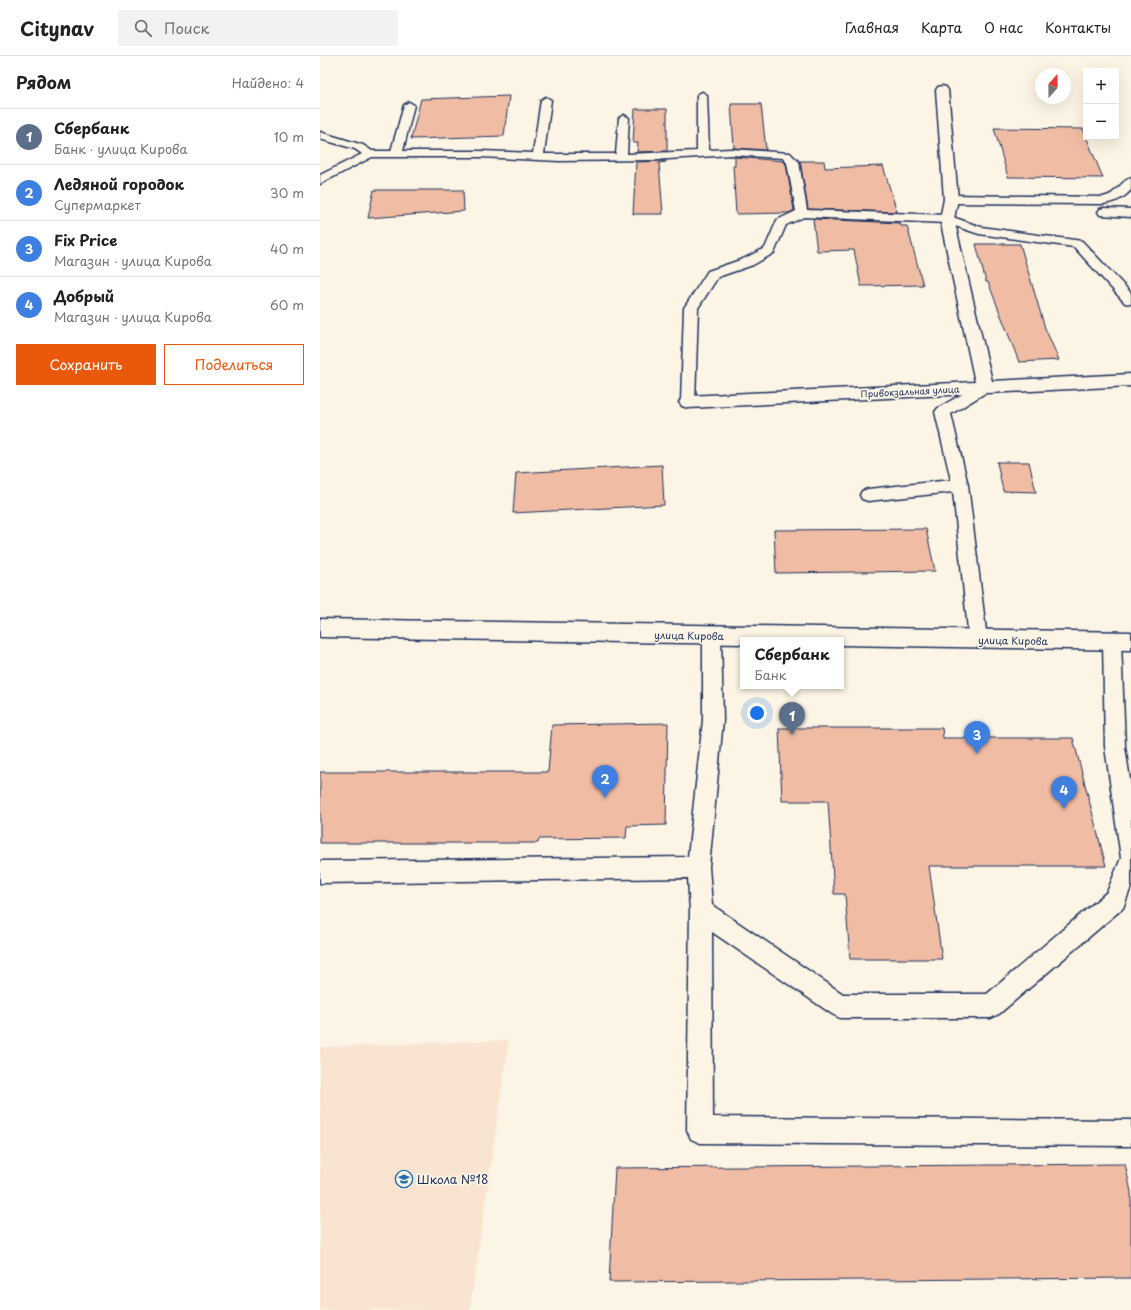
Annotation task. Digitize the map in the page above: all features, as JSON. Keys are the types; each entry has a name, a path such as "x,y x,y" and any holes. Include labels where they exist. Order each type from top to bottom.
{"street":[{"path":"942,90 951,199 947,219 985,387"},
{"name":"Привокзальная улица","path":"688,402 1131,380"},
{"name":"улица Кирова","path":"320,628 1121,641"}],"lane":[{"path":"702,95 703,154"},
{"path":"538,157 546,100"},
{"path":"396,154 409,105"},
{"path":"621,157 624,118"},
{"path":"320,136 359,147 370,154"},
{"path":"320,180 370,154 481,154 538,157 621,157 731,152 786,155 793,162 802,213"},
{"path":"951,199 1113,199 1120,196 1131,182"},
{"path":"1104,212 1131,213"},
{"path":"688,402 692,308 713,274 748,262 770,250 780,222 802,213 947,219 980,230 1078,244 1130,300"},
{"path":"978,639 960,485 943,412 985,387"},
{"path":"868,495 960,485"},
{"path":"712,635 713,720 698,867 701,911 700,1130 1131,1133"},
{"path":"1121,641 1123,747 1131,856"},
{"path":"701,911 840,1006 991,1006 1115,900 1131,860"},
{"path":"320,872 698,867"}],"shaded area":[{"name":"Школа №18","path":"509,1040 470,1310 320,1310 320,1047"}],"building":[{"path":"509,96 504,136 411,139 421,99"},
{"path":"731,104 761,104 766,150 734,148"},
{"path":"635,109 667,109 667,151 637,152 638,143 633,143"},
{"path":"994,128 1083,129 1083,140 1087,140 1103,178 1008,177"},
{"path":"735,157 783,161 786,164 794,210 789,213 736,214 733,166 735,166"},
{"path":"666,161 659,163 663,214 633,214 636,162"},
{"path":"800,161 824,161 825,168 883,166 897,212 808,209"},
{"path":"374,190 463,190 464,211 368,218"},
{"path":"813,219 900,223 901,226 907,226 923,285 861,286 854,250 817,251"},
{"path":"976,244 1020,244 1045,328 1059,360 1019,362 988,282 986,282"},
{"path":"997,462 1029,462 1036,492 1003,491"},
{"path":"662,465 664,505 513,513 516,473"},
{"path":"926,529 935,571 776,573 774,530"},
{"path":"668,723 666,825 627,826 626,838 539,839 538,843 320,843 320,772 548,772 552,725"},
{"path":"779,728 942,728 943,738 1073,738 1106,866 929,866 942,959 850,959 845,894 834,894 828,801 782,801"},
{"path":"1125,1164 1131,1192 1131,1278 609,1282 615,1168"}],"place":[{"name":"Сбербанк","path":"792,735"},
{"name":"Fix Price","path":"977,754"},
{"name":"Ледяной городок","path":"605,798"},
{"name":"Добрый","path":"1064,809"},
{"name":"Школа №18","path":"404,1179"}]}
